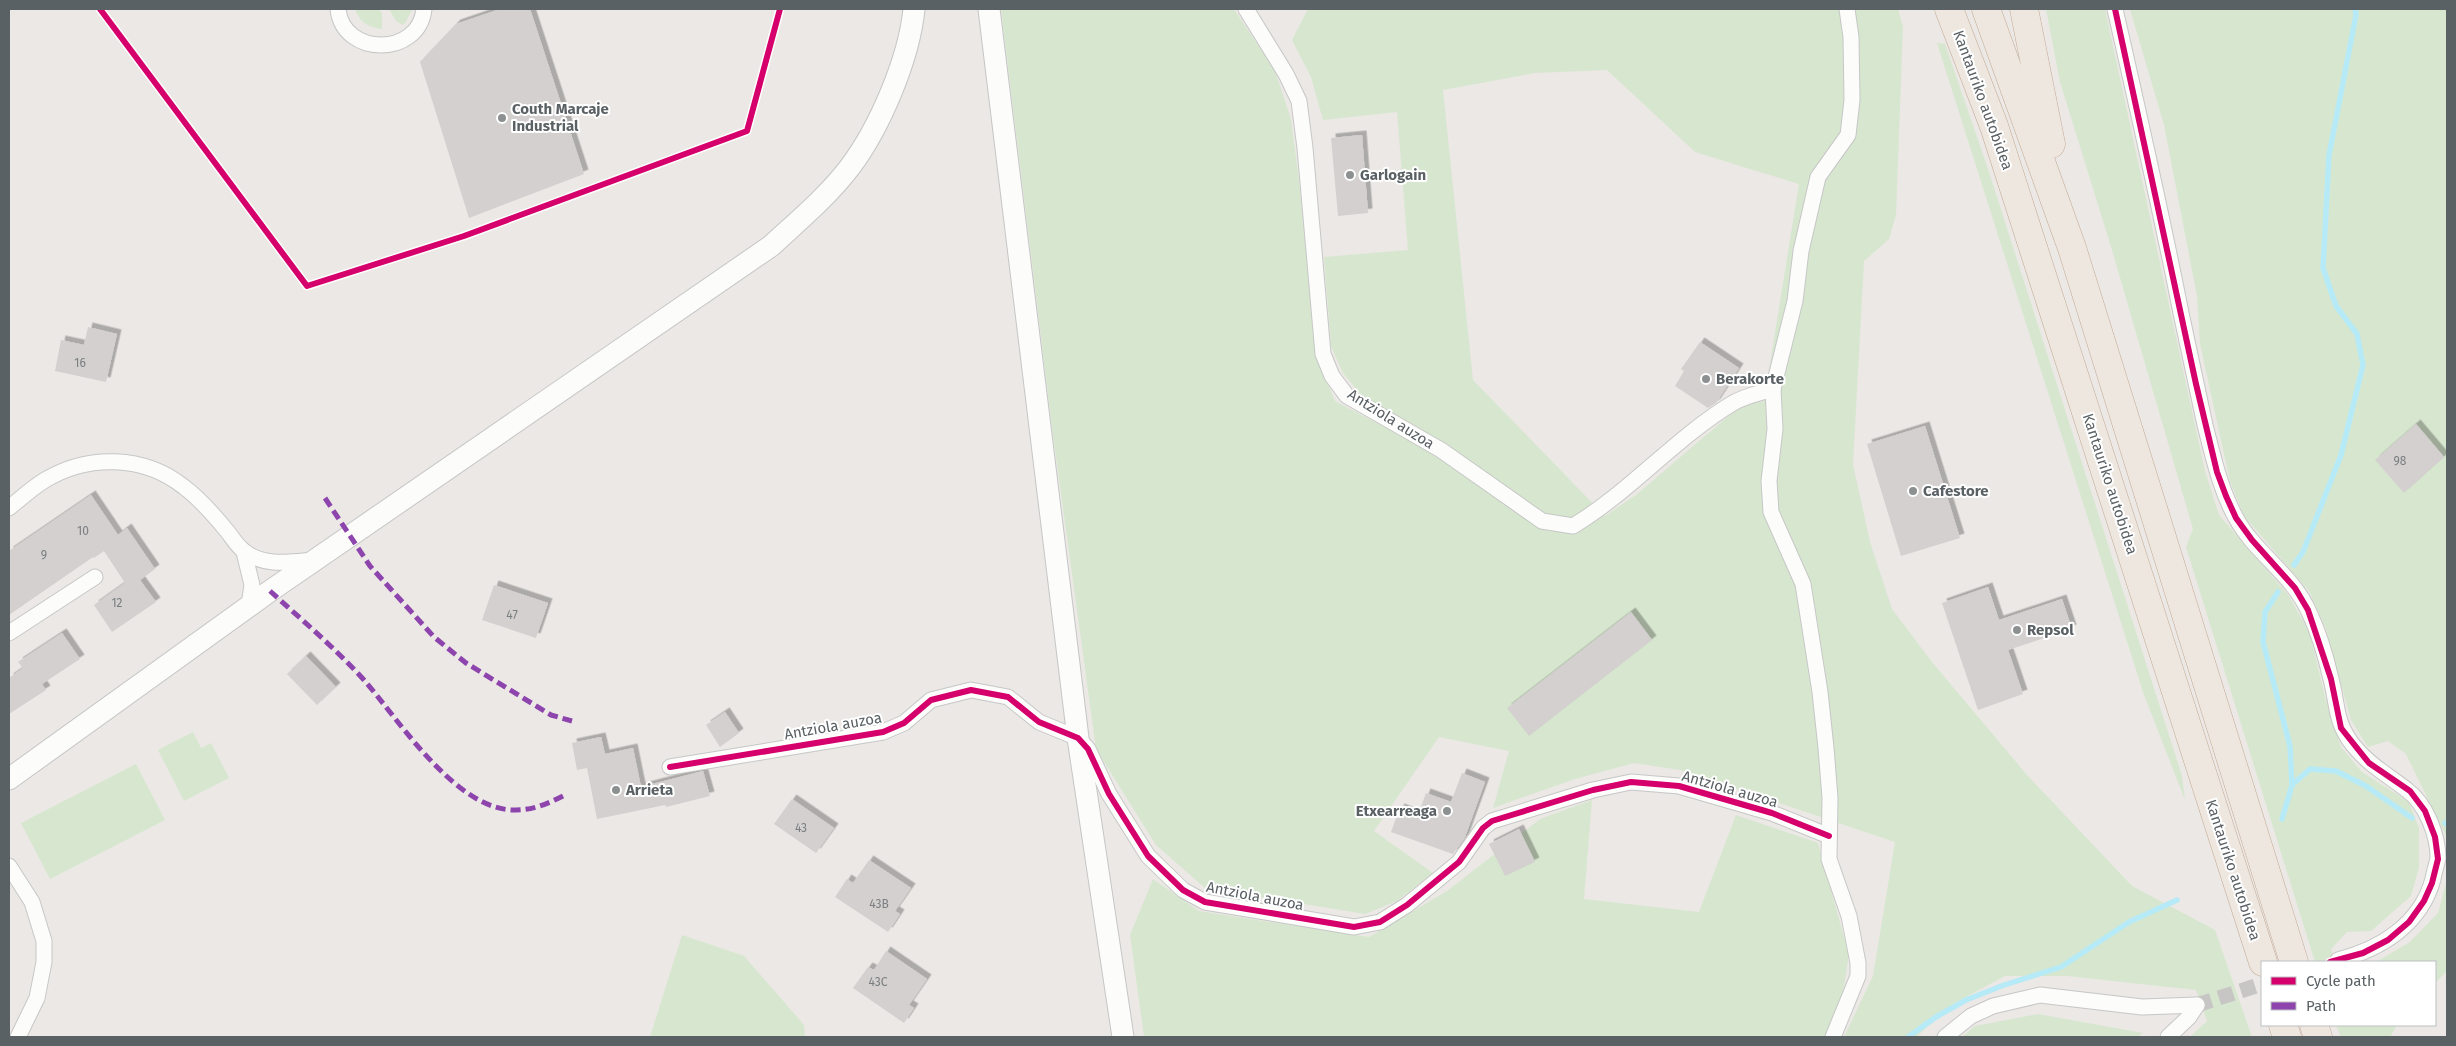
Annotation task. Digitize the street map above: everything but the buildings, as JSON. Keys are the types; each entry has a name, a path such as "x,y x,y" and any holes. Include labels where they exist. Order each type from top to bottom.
{"highway":[{"name":"Kantauriko autobidea","path":"1950,9 1994,126 2263,961"},
{"name":"Kantauriko autobidea","path":"1986,9 2072,248 2294,961"},
{"path":"2024,9 2042,109 2067,208 2072,248"}],"main road":[{"path":"9,779 249,606 771,246 844,173 865,143 896,79 910,31 914,9"},
{"path":"989,9 1078,738 1122,1037"}],"street":[{"path":"338,9 344,27 353,37 366,44 380,46 394,44 408,37 418,27 424,9"},
{"name":"Antziola auzoa","path":"1246,9 1286,74 1299,101 1305,148 1323,354 1332,376 1347,396 1441,450 1542,521 1573,526 1593,514 1690,433 1735,402 1773,389"},
{"path":"1833,1037 1858,976 1858,963 1854,936 1829,859 1830,798 1826,748 1820,692 1803,584 1780,535 1772,512 1769,481 1775,428 1773,389 1795,301 1801,250 1818,176 1848,134 1852,100 1851,37 1846,9"},
{"path":"2116,9 2196,384 2217,472 2226,496 2236,518 2252,540 2295,588 2308,610 2331,679 2341,728 2369,763 2410,791 2425,811 2435,837 2438,859 2432,883 2424,901 2409,922 2388,940 2363,953 2338,960"},
{"path":"9,508 44,480 72,467 103,460 133,463 158,471 184,486 213,514 244,552 252,585 249,606"},
{"path":"244,552 270,562 282,564 315,560"},
{"path":"9,633 95,577"},
{"name":"Antziola auzoa","path":"670,767 883,732 904,723 931,700 971,690 1008,697 1040,722 1078,738 1088,749 1109,794 1148,856 1183,890 1205,902 1354,927 1380,922 1407,905 1459,862 1483,828 1492,821 1594,790 1631,782 1679,786 1772,814 1829,836"},
{"path":"9,866 32,902 44,941 44,962 37,998 18,1037"},
{"path":"1945,1037 1978,1012 1993,1006 2040,995 2142,1007 2197,1005 2189,1017 2168,1037"}],"green space":[{"path":"355,9 378,9 382,13 382,29 365,24 359,18"},
{"path":"389,9 412,9 403,25 396,21"},
{"path":"1001,9 1234,9 1275,71 1291,119 1300,189 1316,355 1335,401 1390,430 1343,373 1331,346 1324,257 1408,250 1397,112 1323,120 1311,77 1292,40 1308,9 1898,9 1903,27 1896,215 1889,239 1864,261 1853,464 1870,542 1892,609 1932,662 2027,775 2132,886 2215,930 2252,1037 2190,1037 2207,1021 2196,990 2067,976 2005,976 1953,1004 1916,1037 1844,1037 1873,976 1895,842 1680,770 1634,763 1575,779 1493,808 1509,751 1439,737 1374,831 1433,873 1397,901 1365,914 1205,888 1156,845 1096,749 1053,435","holes":["1607,70 1695,152 1799,184 1764,401 1740,406 1636,495 1605,516 1473,380 1443,90 1535,73"]},
{"path":"2046,9 2105,9 2205,471 2219,515 2289,596 2310,634 2326,701 2341,747 2362,772 2409,802 2419,828 2419,867 2411,896 2371,931 2347,932 2331,949 2336,961 2315,961 2186,547 2193,529 2112,250 2060,82"},
{"path":"2130,9 2447,9 2447,838 2406,754 2388,741 2368,747 2351,720 2325,626 2309,591 2244,516 2230,481 2200,344 2197,296 2164,125"},
{"path":"1937,43 1945,44 1989,172 2182,776 2185,800 2144,695"},
{"path":"193,732 201,748 211,743 229,778 184,801 158,750"},
{"path":"136,764 165,820 50,879 21,823"},
{"path":"1592,800 1584,899 1699,912 1736,815 1818,843 1849,955 1842,999 1825,1037 1144,1037 1130,935 1153,879 1199,911 1369,937 1447,891 1540,819"},
{"path":"2447,879 2447,971 2436,982 2436,961 2378,961 2410,942 2438,913"},
{"path":"682,935 744,956 804,1025 805,1037 650,1037"},
{"path":"2038,1014 2143,1033 2137,1037 1962,1037 1975,1026"},
{"path":"2336,1026 2396,1026 2390,1037 2341,1037"}],"waterway":[{"path":"2294,565 2303,552 2341,455 2363,365 2357,334 2336,306 2323,268 2329,155 2356,15 2355,9"},
{"path":"2278,592 2265,612 2263,642 2290,746 2292,785 2282,819"},
{"path":"2292,785 2310,769 2336,771 2366,786 2412,818"},
{"path":"1908,1037 1936,1017 1966,1000 2004,985 2061,967 2129,922 2177,900"}],"tunnel":[{"path":"2197,1005 2261,984"}],"marked path":[{"path":"325,498 370,566 434,637 466,663 551,715 572,721"},
{"path":"270,591 353,668 431,761 472,796 494,807 523,810 549,803 567,794"}],"cycle path":[{"path":"100,9 307,286 464,236 747,131 780,9"},
{"path":"2115,9 2196,384 2217,472 2226,496 2236,518 2252,540 2295,588 2308,610 2331,679 2341,728 2369,763 2410,791 2425,811 2435,837 2438,859 2432,883 2424,901 2409,922 2388,940 2363,953 2334,961"},
{"path":"670,767 883,732 904,723 931,700 971,690 1008,697 1039,722 1078,738 1088,749 1109,794 1148,856 1183,890 1205,902 1354,927 1380,922 1407,905 1459,862 1483,828 1492,821 1593,790 1631,782 1679,786 1772,813 1829,836"}],"place":[{"name":"Couth Marcaje Industrial","path":"502,118"},
{"name":"Garlogain","path":"1350,175"},
{"name":"Berakorte","path":"1706,379"},
{"name":"Cafestore","path":"1913,491"},
{"name":"Repsol","path":"2017,630"},
{"name":"Arrieta","path":"616,790"},
{"name":"Etxearreaga","path":"1447,811"}]}
